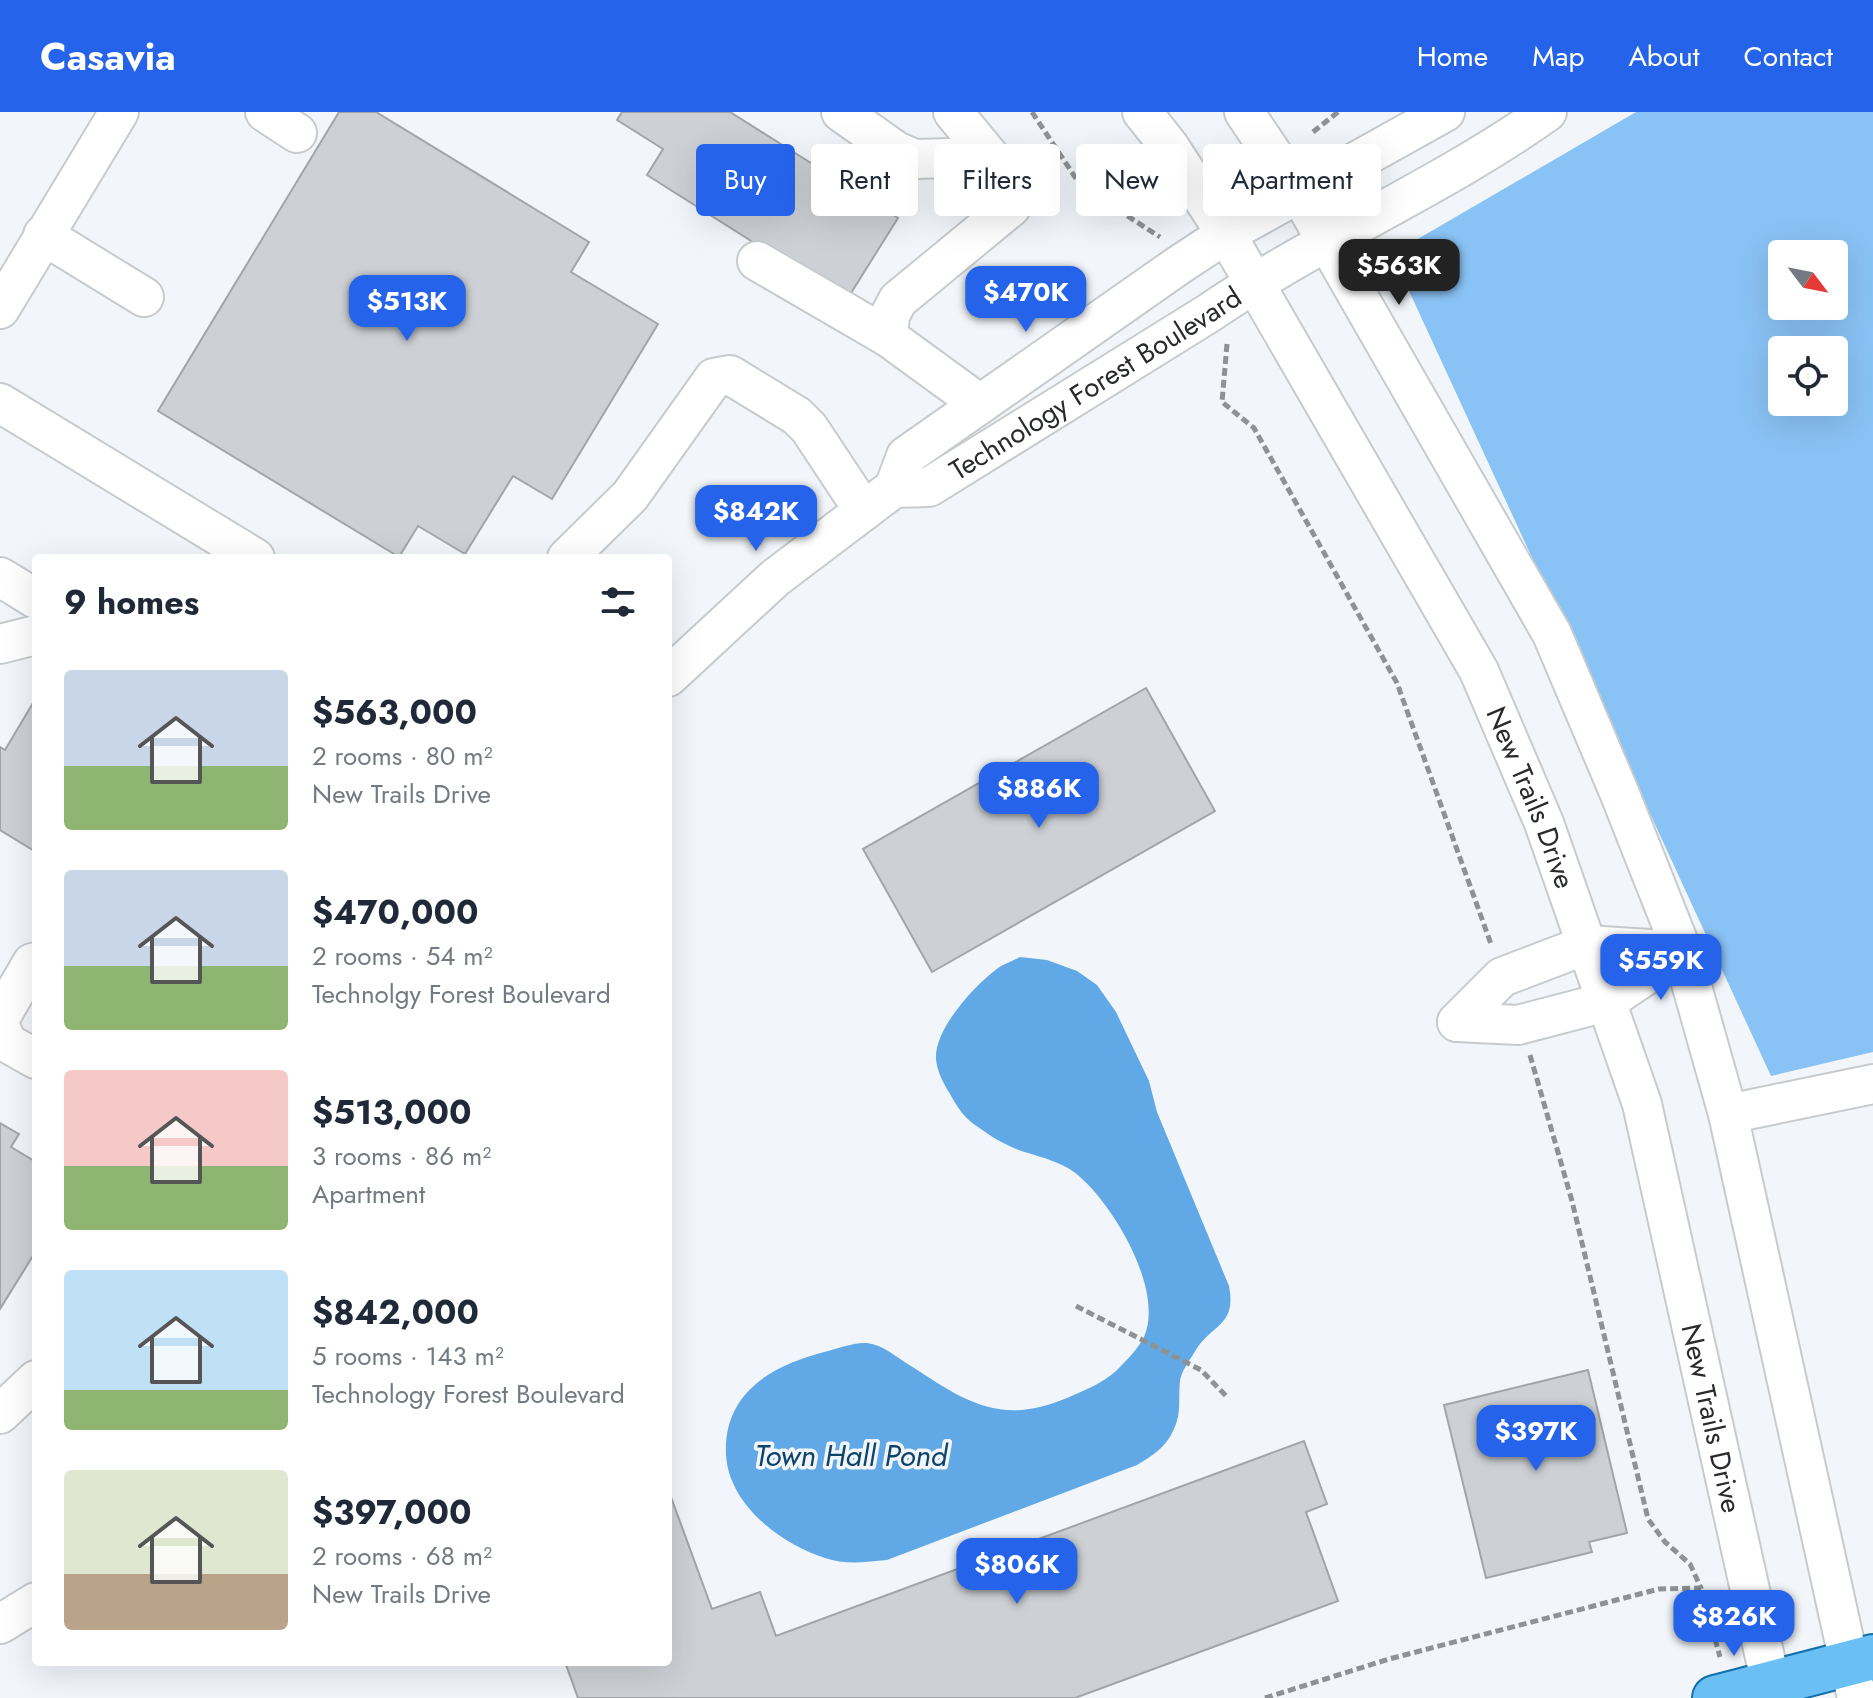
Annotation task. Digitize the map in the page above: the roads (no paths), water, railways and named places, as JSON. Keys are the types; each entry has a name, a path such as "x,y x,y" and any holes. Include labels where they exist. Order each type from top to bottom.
{"main road":[{"path":"1750,1693 1860,1673"}],"street":[{"path":"0,309 119,112"},
{"path":"265,112 297,133"},
{"path":"841,112 896,151 915,159 934,158"},
{"path":"953,112 979,144"},
{"name":"New Trails Drive","path":"1142,112 1169,146 1226,234 1479,671 1544,823 1642,1104 1750,1693"},
{"path":"1244,112 1266,144"},
{"path":"1381,149 1445,112"},
{"name":"Technology Forest Boulevard","path":"894,488 929,487 1254,283 1495,149 1547,112"},
{"path":"888,337 890,315 898,300 1000,216"},
{"path":"672,673 775,578 894,488 906,456 1179,265 1260,216"},
{"path":"1312,216 1552,634 1682,951 1728,1114 1860,1673"},
{"path":"43,235 144,297"},
{"path":"757,261 888,337 980,404"},
{"path":"571,554 630,496 714,378 730,375 797,416 809,428 864,511"},
{"path":"0,403 248,554"},
{"path":"0,577 32,597"},
{"path":"0,644 32,636"},
{"path":"1586,945 1682,951 1606,1002 1518,1025 1457,1022 1502,977 1586,945"},
{"path":"0,1018 32,963"},
{"path":"0,1026 7,1043 32,1057"},
{"path":"1728,1114 1873,1084"},
{"path":"0,1414 32,1384"},
{"path":"0,1624 32,1604"}],"water":[{"name":"Town Hall Pond","path":"1020,957 1047,960 1077,971 1097,985 1116,1012 1149,1081 1157,1112 1229,1286 1229,1310 1221,1324 1201,1343 1184,1370 1180,1381 1178,1419 1170,1437 1143,1462 887,1560 848,1562 825,1558 791,1543 760,1520 747,1506 729,1473 727,1433 733,1415 742,1399 769,1374 804,1358 867,1343 885,1349 967,1399 1003,1410 1023,1410 1067,1398 1099,1383 1120,1367 1144,1337 1149,1317 1141,1271 1131,1247 1104,1203 1074,1172 1008,1145 973,1124 956,1104 938,1069 937,1047 958,1009 989,976"}]}
